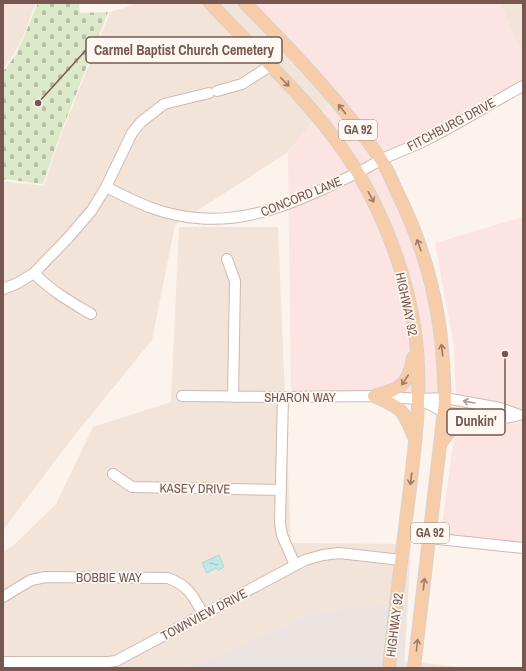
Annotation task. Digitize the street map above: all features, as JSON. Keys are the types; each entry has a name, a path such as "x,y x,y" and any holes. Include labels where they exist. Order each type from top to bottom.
{"main road":[{"name":"HIGHWAY 92","path":"210,3 299,96 330,132 358,173 376,206 394,251 406,288 416,345 418,366 418,399 415,441 389,668"},
{"name":"HIGHWAY 92","path":"245,3 322,84 381,160 408,213 431,283 438,317 444,364 445,398 414,668"},
{"path":"374,396 392,391 402,386 410,372 416,345"},
{"path":"374,396 395,405 405,415 415,441"},
{"path":"440,444 456,423 470,419 482,418"}],"street":[{"path":"3,289 18,283 34,273 68,238 92,210 106,187 132,133 141,122 164,104 242,84 270,66"},
{"name":"FITCHBURG DRIVE","path":"358,173 381,160 457,124 498,99 523,86"},
{"name":"CONCORD LANE","path":"106,187 143,206 164,213 197,219 218,219 256,214 276,208 358,173"},
{"path":"227,259 236,281 233,397"},
{"path":"34,273 54,291 91,314"},
{"name":"SHARON WAY","path":"182,396 374,396 418,399 445,398 500,408 521,415"},
{"path":"283,397 280,523 282,535 295,565"},
{"path":"418,399 444,412 482,418 500,419 521,415"},
{"name":"KASEY DRIVE","path":"113,474 132,487 281,490"},
{"path":"429,538 523,548"},
{"name":"TOWNVIEW DRIVE","path":"3,662 116,661 305,560 323,555 339,553 401,560"},
{"name":"BOBBIE WAY","path":"3,597 31,580 46,577 168,578 178,582 191,592 204,614"}],"shaded area":[{"path":"3,3 36,3 23,37 14,54 3,69"},
{"path":"136,3 253,3 330,101 288,152 175,225 152,340 70,441 3,530 3,181 44,186 61,135 110,12"},
{"path":"253,3 500,3 523,55 523,83 381,157 436,279 449,392 291,397 288,152 330,101"},
{"path":"500,3 523,3 523,55 514,35"},
{"path":"523,217 523,548 440,539 456,423 454,414 456,400 454,346 435,243"},
{"path":"179,227 278,227 291,543 411,544 408,600 313,613 187,668 3,668 3,552 14,545 56,504 93,427 171,402"},
{"path":"408,600 404,668 187,668 313,613"},
{"path":"405,661 468,668 404,668"}],"green space":[{"path":"38,3 79,3 80,13 108,12 60,135 43,184 3,179 3,72 15,56"}],"water":[{"path":"219,555 224,567 219,570 216,568 207,573 202,563"}],"place":[{"name":"Carmel Baptist Church Cemetery","path":"38,103"},
{"name":"Dunkin'","path":"505,354"}]}
